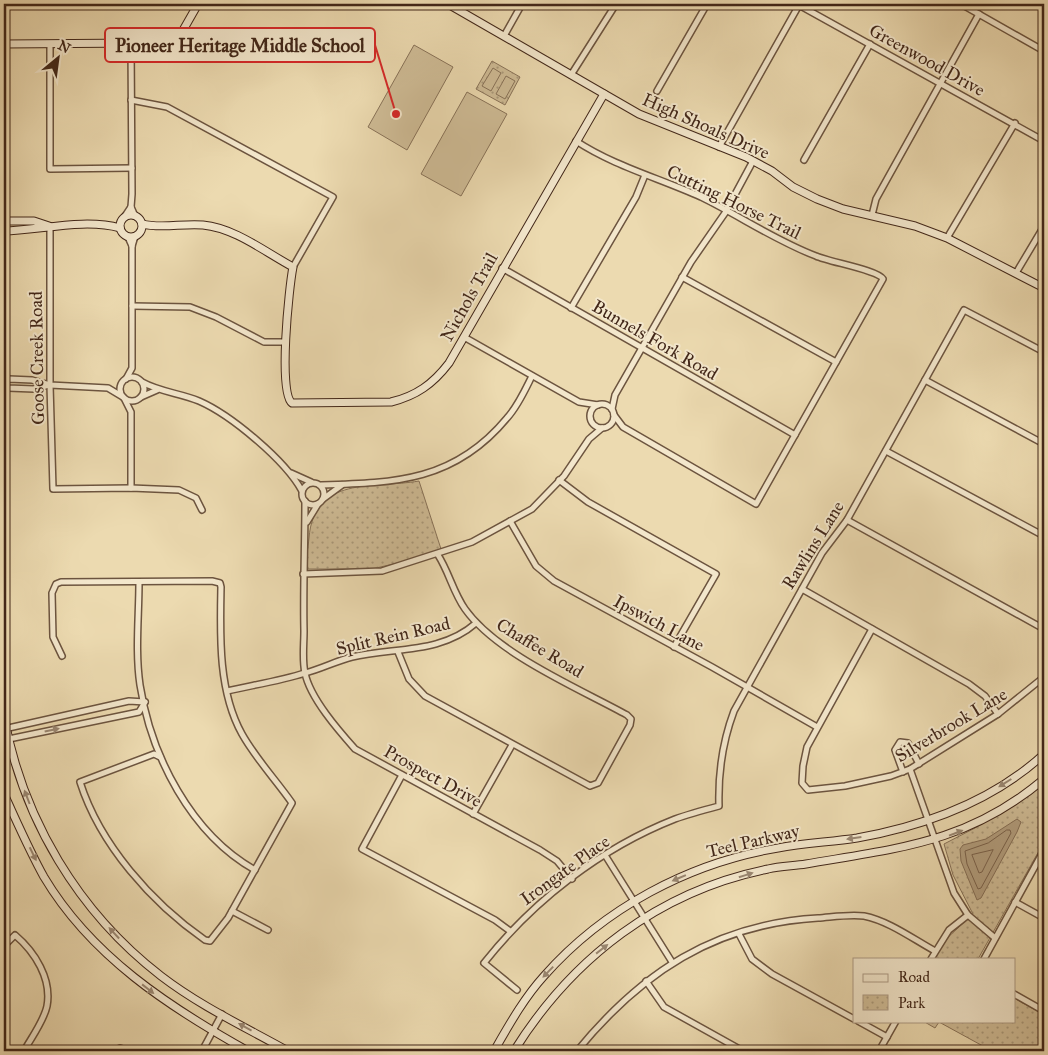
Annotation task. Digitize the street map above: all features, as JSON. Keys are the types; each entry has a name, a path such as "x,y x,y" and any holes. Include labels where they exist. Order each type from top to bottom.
{"main road":[{"path":"4,44 149,44 170,52 198,4"},
{"name":"High Shoals Drive","path":"448,4 639,114 753,161 817,200 843,209 915,226 947,238 1044,288"},
{"name":"Nichols Trail","path":"286,342 286,389 288,401 296,404 391,402 406,399 426,388 438,377 464,337 502,268 604,94"},
{"path":"4,231 33,230 50,226 110,226 135,216 142,227"},
{"path":"4,221 34,222 50,226"},
{"path":"122,222 131,236 142,227 152,226 202,225 223,229 293,267 287,297 286,342"},
{"path":"4,717 6,739 33,814 49,846 80,894 97,915 141,960 187,994 288,1051"},
{"name":"Teel Parkway","path":"494,1051 517,1012 544,976 583,936 634,902 668,883 729,859 777,848 856,838 916,825 970,804 1025,770 1044,754"},
{"name":"Teel Parkway","path":"514,1051 540,1012 566,981 599,951 644,918 671,903 711,886 768,868 878,853 936,840 970,827 995,814 1044,779"},
{"path":"4,794 44,877 100,948 148,989 213,1032 248,1051"}],"street":[{"path":"504,36 522,4"},
{"path":"571,75 616,4"},
{"path":"656,91 707,4"},
{"path":"719,146 798,4"},
{"name":"Greenwood Drive","path":"798,4 1044,141"},
{"path":"961,4 1044,51"},
{"path":"872,215 876,199 979,14"},
{"path":"50,44 50,168 132,168"},
{"path":"131,44 131,206 135,216"},
{"path":"804,160 870,44"},
{"path":"131,100 167,106 333,197 293,267"},
{"path":"947,238 1014,123"},
{"name":"Cutting Horse Trail","path":"576,140 610,159 726,210 803,251 841,265 877,273 883,279 836,362"},
{"path":"303,574 382,571 472,542 532,509 559,480 589,439 612,423 615,395 682,278 726,210 753,161"},
{"path":"571,308 636,197 645,174"},
{"path":"122,222 131,206"},
{"name":"Goose Creek Road","path":"50,226 50,385 53,489 131,488"},
{"path":"1016,273 1044,226"},
{"path":"131,236 132,368 120,388 131,412 131,488 179,490 196,498 202,510"},
{"name":"Bunnels Fork Road","path":"502,268 794,435"},
{"path":"464,337 579,402 601,405 613,412 623,427 756,504 836,362 682,278"},
{"path":"132,306 190,307 216,317 264,342 286,342"},
{"name":"Rawlins Lane","path":"719,806 718,777 724,738 734,711 828,544 847,520 964,310 1044,352"},
{"path":"131,412 144,390 141,381 132,368"},
{"path":"290,472 321,485 399,481 436,472 478,446 508,417 532,376"},
{"path":"108,388 133,377 156,390 200,402 219,412 249,435 290,472 302,491 305,501 306,522 303,574 305,674"},
{"path":"50,385 34,388 8,388 4,384 9,379 32,380 50,385 108,388 131,401 156,390"},
{"path":"925,380 1044,444"},
{"path":"589,439 592,410 615,395"},
{"path":"579,402 591,419 604,428 623,427"},
{"path":"886,450 1044,536"},
{"path":"559,480 586,501 716,574 674,647"},
{"path":"302,491 305,485 311,482"},
{"path":"306,522 323,499 343,484"},
{"path":"321,485 325,492 323,499"},
{"path":"305,501 309,504 319,504"},
{"path":"847,520 1044,629"},
{"name":"Ipswich Lane","path":"510,521 534,563 548,577 817,727"},
{"name":"Chaffee Road","path":"438,554 455,592 476,623 505,647 627,715 631,721 594,786 588,786 512,744"},
{"path":"62,656 53,637 52,593 56,584 65,582 212,581 220,584 222,587 221,656 227,691 241,733 257,759 292,803 232,911 210,941 205,940 171,913 133,873 102,827 80,782 154,754 160,757"},
{"path":"139,582 138,664 141,688 153,738 160,757 178,791 200,822 231,854 255,870"},
{"path":"802,588 973,687 985,696 998,714"},
{"name":"Split Rein Road","path":"227,691 305,674 352,657 398,652 453,638 476,623"},
{"path":"817,727 872,629"},
{"path":"398,652 405,673 419,691 512,744 474,814"},
{"name":"Prospect Drive","path":"305,674 312,692 340,732 355,749 540,850 557,862 572,879"},
{"name":"Silverbrook Lane","path":"817,727 804,756 802,783 811,790 845,786 903,772 919,764 998,714 1044,677"},
{"path":"5,729 129,701 145,702"},
{"path":"6,739 138,712 145,702"},
{"path":"903,772 895,750 900,742 908,743 919,764"},
{"path":"910,768 930,819 954,893 968,915 995,938"},
{"path":"402,775 362,849 495,920 510,931"},
{"name":"Irongate Place","path":"517,990 484,963 510,931 536,906 605,855 675,819 719,806"},
{"path":"985,958 1044,850"},
{"path":"605,855 672,962"},
{"path":"1015,902 1044,918"},
{"path":"232,911 268,930"},
{"path":"932,958 949,930 968,915"},
{"path":"577,1051 604,1018 646,981 672,962 709,944 739,934 791,920 863,916 881,922 935,951"},
{"path":"739,934 752,959 772,974 853,1018"},
{"path":"4,946 15,935 29,947 39,965 48,988 47,1008 24,1051"},
{"path":"646,981 664,1007 743,1051"},
{"path":"1016,995 1044,1011"},
{"path":"202,1051 222,1014"},
{"path":"860,1022 887,1037"},
{"path":"879,1051 895,1022"},
{"path":"115,1050 120,1048 129,1051"}],"green space":[{"path":"414,45 453,67 407,150 368,127"},
{"path":"492,61 520,77 505,105 476,89"},
{"path":"493,68 501,73 491,91 482,86"},
{"path":"506,76 515,81 505,99 496,94"},
{"path":"467,92 507,114 461,196 421,174"},
{"path":"419,481 441,549 423,557 372,569 308,569 307,554 313,518 322,504 334,494 365,486"},
{"path":"1044,785 1044,842 979,958 935,958 945,940 973,914 953,875 944,844 975,828"},
{"path":"1016,999 1044,1015 1044,1051 992,1051 939,1022 1016,1022"},
{"path":"925,1022 939,1022 935,1028"}],"water":[{"path":"1017,819 1021,822 1017,832 981,898 977,900 961,861 960,849 963,845 986,839"}],"place":[{"name":"Pioneer Heritage Middle School","path":"396,114"}]}
